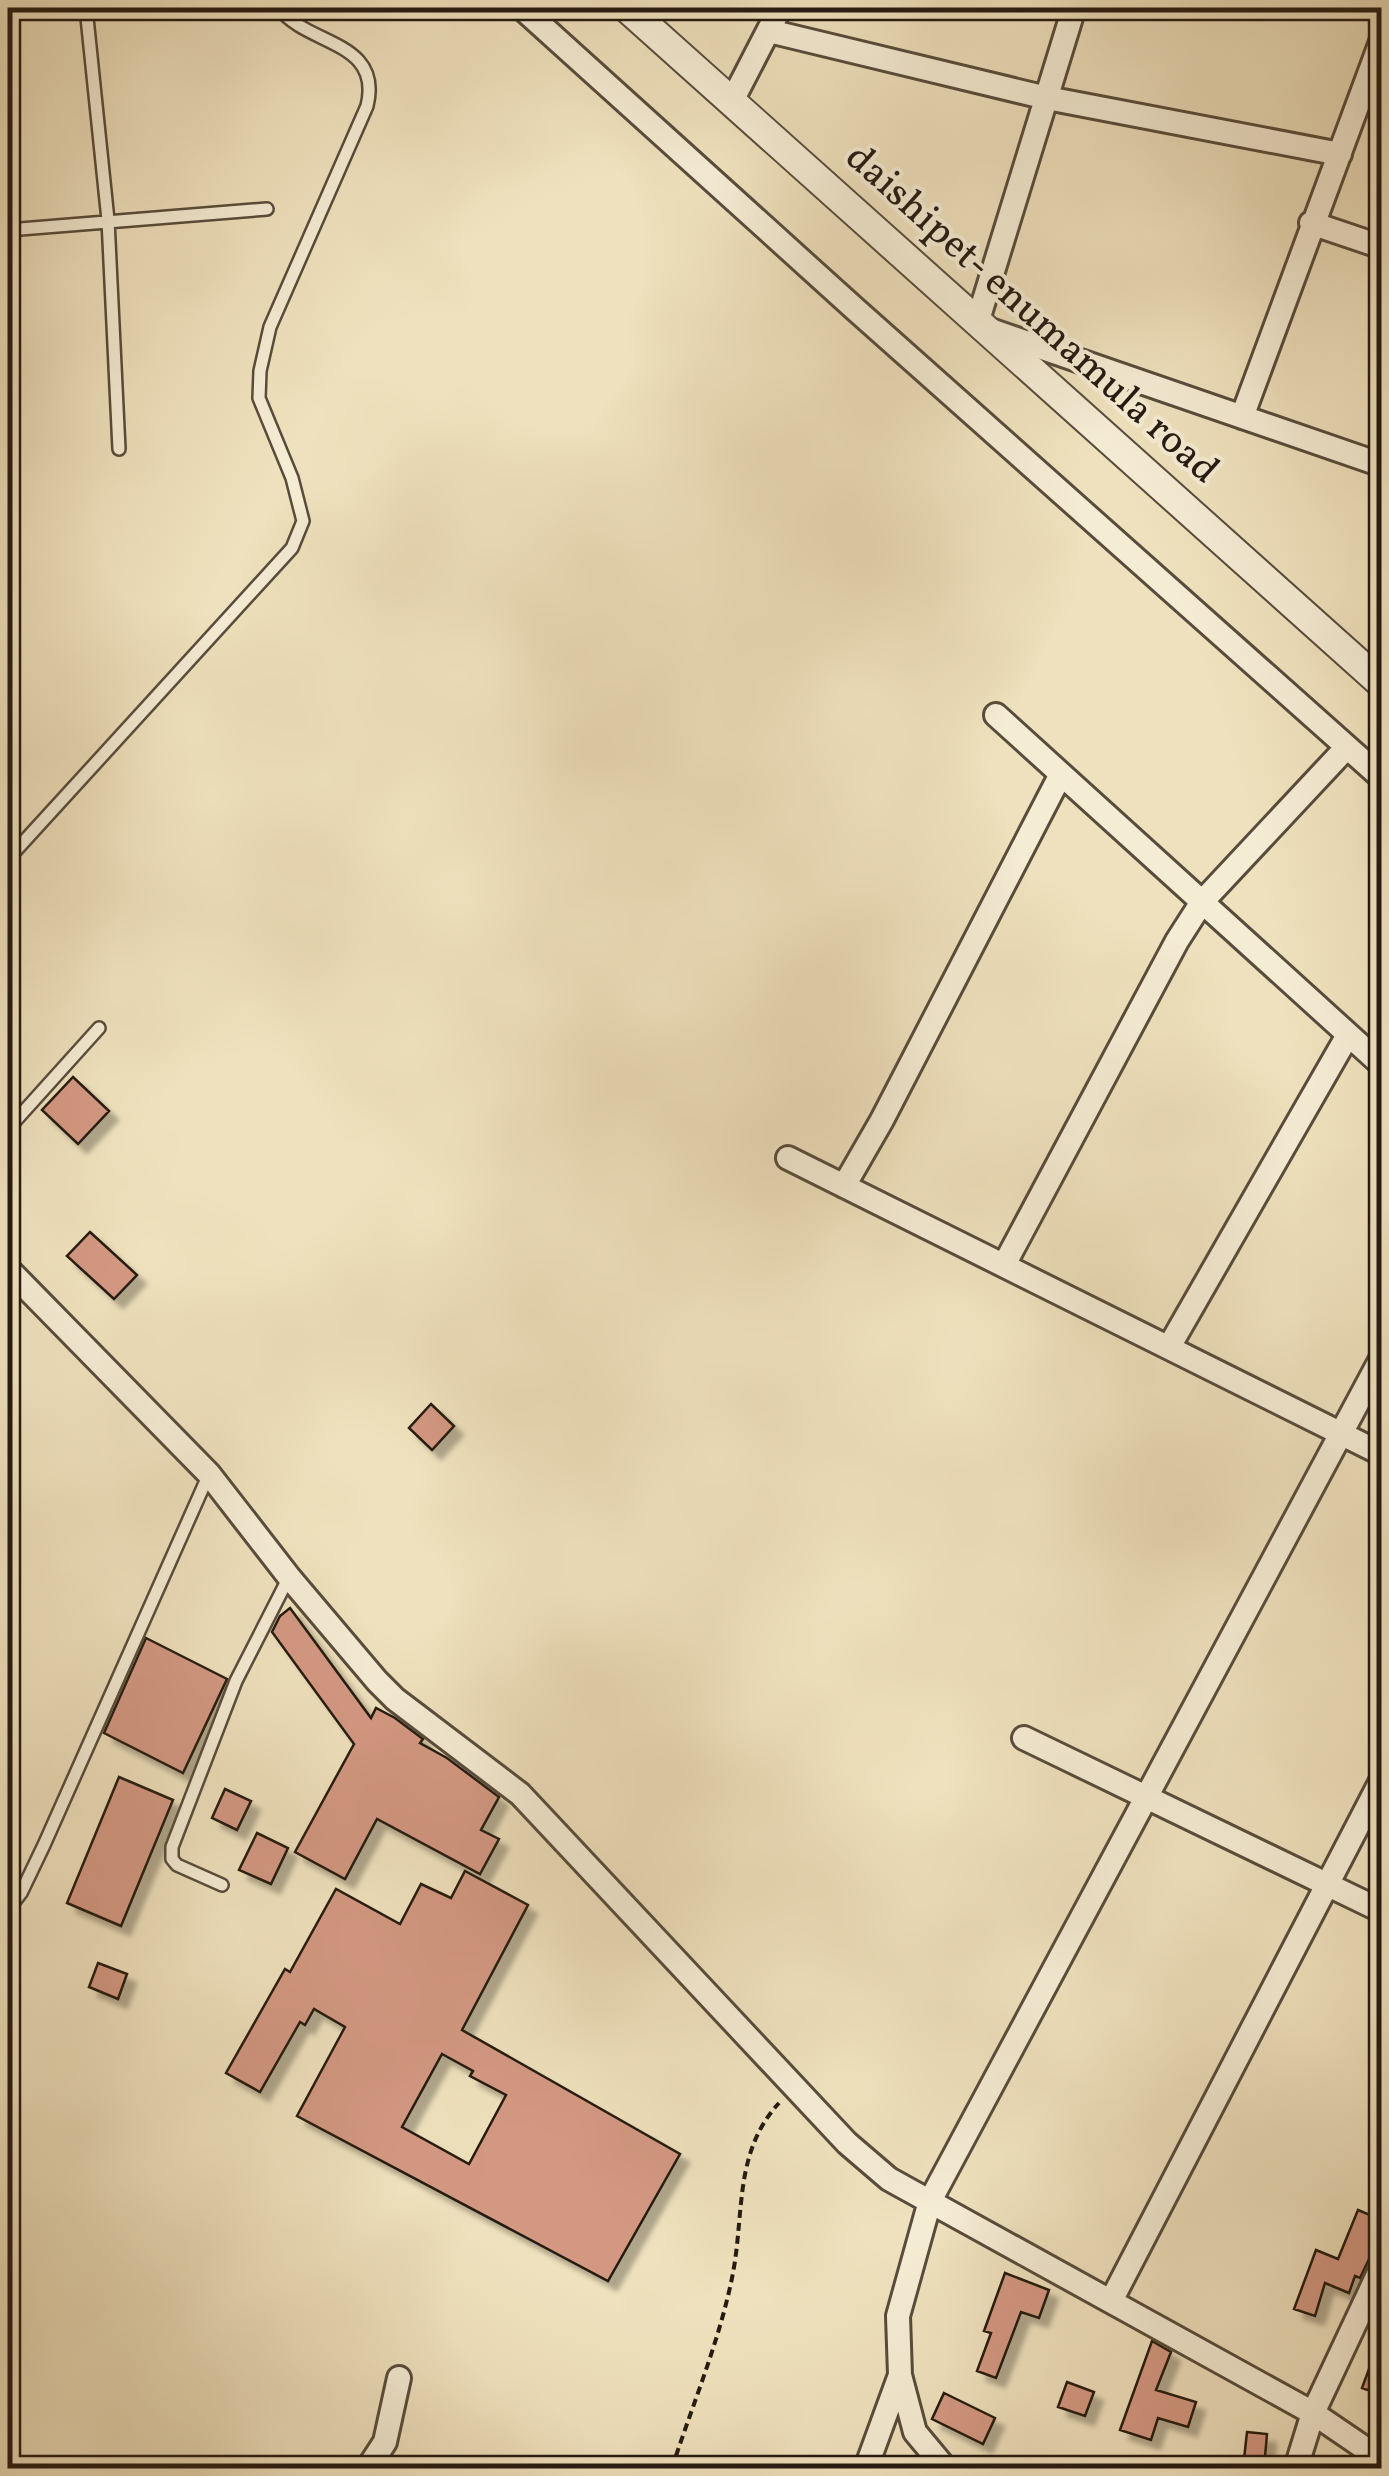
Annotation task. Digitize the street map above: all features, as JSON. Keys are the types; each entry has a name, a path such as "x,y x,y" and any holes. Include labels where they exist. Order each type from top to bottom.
{"street":[{"path":"522,8 1382,778"},
{"name":"daishipet- enumamula road","path":"626,8 1382,684"},
{"path":"732,101 780,8"},
{"path":"1074,8 983,325 1382,465"},
{"path":"769,31 1047,98 1340,154"},
{"path":"1242,418 1382,39"},
{"path":"1311,223 1382,247"},
{"path":"996,715 1382,1065"},
{"path":"1004,1265 1169,956 1202,902 1347,748"},
{"path":"844,1186 1061,774"},
{"path":"1169,1347 1348,1035"},
{"path":"788,1158 1382,1454"},
{"path":"8,1268 210,1474 354,1657 395,1699 520,1794 847,2143 889,2178 1313,2413 1382,2460"},
{"path":"945,2468 916,2432 900,2375 898,2316 930,2201 1382,1357"},
{"path":"1024,1738 1382,1911"},
{"path":"1112,2301 1382,1779"},
{"path":"1296,2468 1313,2413 1374,2295 1382,2266"},
{"path":"866,2468 900,2375"},
{"path":"368,2468 385,2442 399,2378"}],"lane":[{"path":"86,8 108,220 119,449"},
{"path":"8,859 292,548 303,521 292,478 260,398 260,371 270,327 366,106 370,78 350,53 293,22 278,8"},
{"path":"8,230 267,209"},
{"path":"8,1129 100,1028"},
{"path":"8,1910 21,1893 44,1845 210,1474"},
{"path":"222,1885 178,1865 172,1859 172,1847 236,1681 289,1577"}],"path":[{"path":"672,2468 732,2280 749,2150 767,2116 793,2088"}],"building":[{"path":"73,1077 109,1111 78,1144 42,1110"},
{"path":"90,1232 137,1275 114,1299 67,1256"},
{"path":"431,1404 454,1426 432,1450 409,1428"},
{"path":"290,1608 371,1718 376,1708 395,1718 423,1739 420,1743 499,1797 481,1830 499,1839 480,1874 377,1819 345,1879 295,1852 354,1744 272,1632 280,1616"},
{"path":"146,1638 227,1679 183,1773 104,1733"},
{"path":"119,1777 173,1800 121,1926 67,1903"},
{"path":"225,1789 251,1801 237,1830 212,1818"},
{"path":"257,1833 288,1848 271,1884 239,1870"},
{"path":"465,1871 528,1905 462,2030 680,2154 608,2281 297,2116 345,2027 314,2009 305,2025 300,2022 260,2092 226,2073 285,1969 290,1972 336,1889 400,1924 421,1884 451,1898","holes":["442,2054 473,2071 470,2076 506,2095 469,2164 402,2127"]},
{"path":"98,1963 127,1974 118,1999 89,1987"},
{"path":"1358,2210 1382,2220 1382,2251 1369,2259 1360,2278 1355,2276 1349,2293 1325,2283 1315,2316 1294,2309 1316,2250 1338,2259"},
{"path":"1005,2273 1049,2290 1039,2318 1021,2312 996,2378 977,2371 991,2333 984,2331"},
{"path":"1152,2341 1171,2352 1156,2390 1196,2402 1188,2427 1158,2418 1151,2440 1120,2430"},
{"path":"1382,2342 1382,2395 1362,2388"},
{"path":"1067,2382 1094,2392 1085,2416 1058,2407"},
{"path":"944,2393 995,2418 983,2444 932,2419"},
{"path":"1247,2432 1267,2434 1264,2468 1243,2468"}]}
